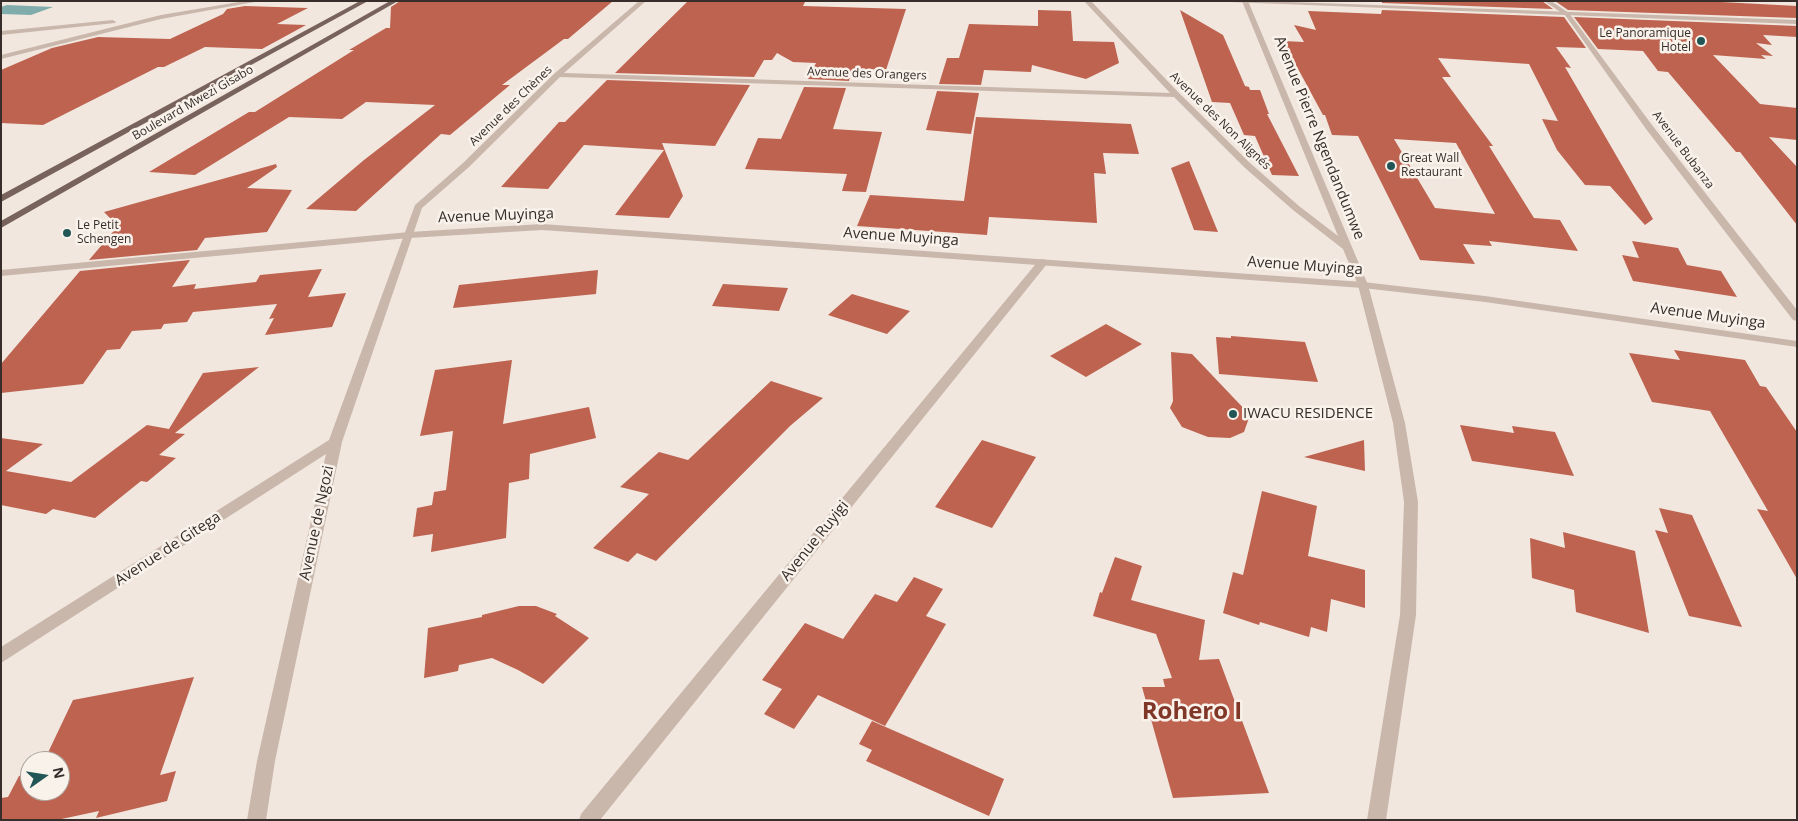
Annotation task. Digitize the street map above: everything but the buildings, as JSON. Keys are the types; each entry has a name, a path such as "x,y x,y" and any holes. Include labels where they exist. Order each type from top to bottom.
{"main road":[{"name":"Boulevard Mwezi Gisabo","path":"1,199 365,1"},
{"name":"Boulevard Mwezi Gisabo","path":"1,225 395,1"}],"street":[{"path":"1,33 161,17 257,1"},
{"name":"Avenue des Chènes","path":"409,235 418,207 466,165 558,75 642,1"},
{"name":"Avenue des Non Alignés","path":"1087,1 1176,95 1247,165 1296,208 1347,248"},
{"path":"1207,1 1797,22"},
{"name":"Avenue Bubanza","path":"1547,1 1566,14 1649,127 1797,318"},
{"name":"Avenue Pierre Ngendandumwe","path":"1246,2 1363,285 1399,423 1411,502 1408,615 1376,820"},
{"path":"1,57 161,17"},
{"name":"Avenue des Orangers","path":"558,75 1176,95"},
{"name":"Avenue Muyinga","path":"1,273 409,235 542,227 1363,285 1485,299 1797,344"},
{"name":"Avenue de Ngozi","path":"256,820 266,761 335,442 409,235"},
{"name":"Avenue Ruyigi","path":"588,820 1043,262"},
{"name":"Avenue de Gitega","path":"1,656 335,442"}],"water":[{"path":"7,5 53,7 31,15 1,14 1,7"}],"place":[{"name":"Le Panoramique Hotel","path":"1701,41"},
{"name":"Great Wall Restaurant","path":"1391,166"},
{"name":"Le Petit Schengen","path":"67,233"},
{"name":"IWACU RESIDENCE","path":"1233,414"}],"district":[{"name":"Rohero I","path":"1192,712"}]}
